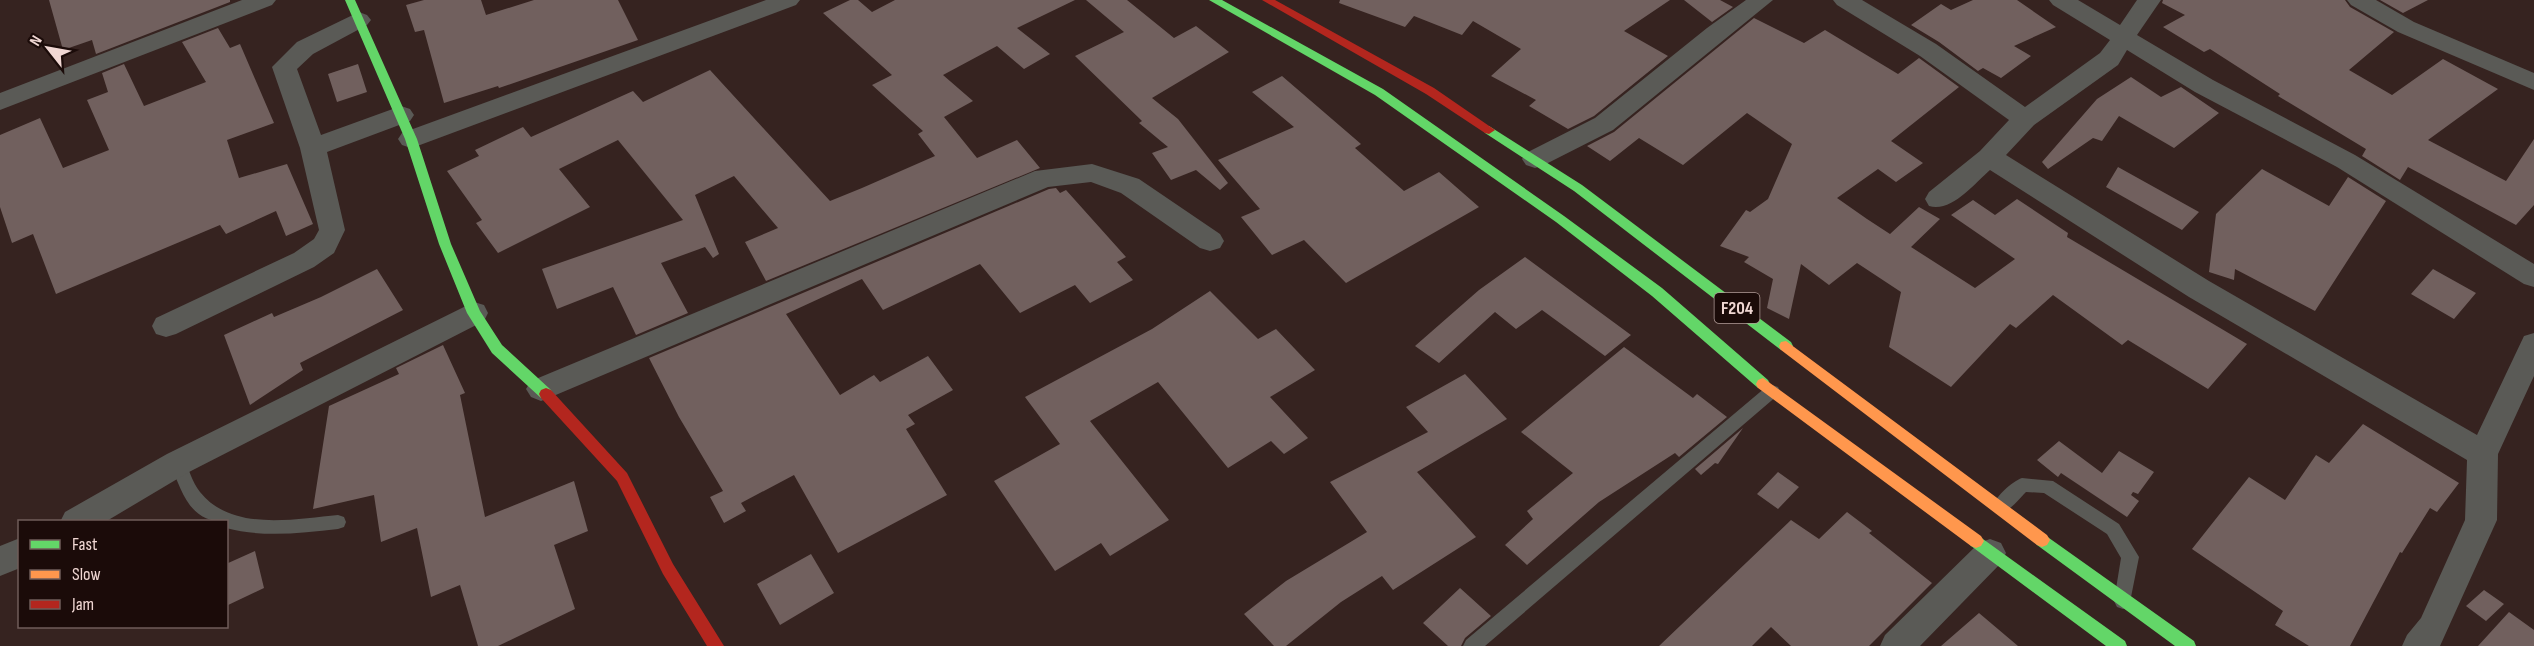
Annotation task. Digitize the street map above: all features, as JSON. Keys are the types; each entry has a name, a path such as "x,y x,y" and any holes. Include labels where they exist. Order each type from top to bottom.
{"main road":[{"name":"F204","path":"1214,0 1379,92 1428,126 1657,292 1772,391 1990,553 2078,613 2119,646"},
{"name":"F204","path":"1267,0 1420,85 1578,188 2123,600 2188,646"},
{"path":"355,10 411,139 445,244 474,313 497,350 541,389 622,477 668,569 716,646"}],"street":[{"path":"0,102 264,0"},
{"path":"411,139 788,0"},
{"path":"1535,159 1605,124 1715,33 1761,0"},
{"path":"1845,0 1928,50 2025,119"},
{"path":"2061,0 2204,86 2346,161 2534,277"},
{"path":"1938,199 1989,157 2025,119 2109,59 2149,0"},
{"path":"2359,0 2406,27 2534,82"},
{"path":"166,327 304,260 324,246 332,230 314,148 284,67 355,10"},
{"path":"314,148 401,115"},
{"path":"1989,157 2199,289 2483,454"},
{"path":"541,389 1044,178 1092,173 1130,186 1210,241"},
{"path":"79,520 178,463 474,313"},
{"path":"2419,646 2433,629 2481,520 2483,454 2534,344"},
{"path":"0,562 18,553"},
{"path":"1898,646 1990,553"}],"lane":[{"path":"1472,646 1772,391"},
{"path":"178,463 195,499 220,520"},
{"path":"2000,506 2022,485 2048,486 2113,529 2130,557 2123,600"},
{"path":"228,522 252,527 338,522"}],"building":[{"path":"49,0 230,0 230,2 96,54 92,40 63,50"},
{"path":"424,0 481,0 486,15 534,0 618,0 638,40 499,88 498,86 444,103 424,30 415,32 406,5"},
{"path":"850,0 858,0 872,12 895,0 1075,0 1017,28 1050,54 1024,69 997,46 943,75 973,101 944,117 977,158 1017,140 1040,168 766,281 745,242 778,228 734,176 695,195 719,254 713,258 705,247 661,263 688,313 636,335 613,287 557,309 542,269 683,220 618,140 559,169 590,207 498,253 476,223 482,220 447,171 479,156 475,150 523,127 531,137 633,91 643,102 710,70 830,201 862,188 935,156 918,134 923,131 872,85 892,75 823,13"},
{"path":"1086,0 1127,0 1174,38 1196,26 1229,52 1152,98 1178,119 1228,183 1220,190 1196,170 1171,180 1152,153 1168,147 1139,123 1142,121 1075,56 1124,32"},
{"path":"1340,0 1670,0 1624,31 1668,56 1594,116 1568,129 1529,106 1536,100 1491,76 1521,49 1473,21 1462,35 1414,16 1405,27 1339,3"},
{"path":"1684,0 1720,0 1733,7 1712,22"},
{"path":"1973,0 2017,0 2056,27 2014,46 2031,56 2001,78 1983,68 1978,71 1939,42 1911,25 1941,4 1951,10"},
{"path":"2163,0 2345,0 2350,7 2394,32 2349,70 2392,95 2443,59 2498,89 2428,140 2506,181 2534,139 2534,205 2516,225 2408,167 2400,180 2362,156 2366,149 2278,96 2280,94 2210,49 2204,52 2163,27 2185,15 2162,3"},
{"path":"2380,0 2428,0 2403,13"},
{"path":"1754,18 1804,43 1825,30 1898,74 1919,58 1959,87 1891,141 1923,163 1896,182 1878,169 1837,198 1867,219 1890,234 1919,207 1940,219 1911,247 1975,288 2015,259 1951,215 1973,200 1995,215 2017,199 2068,233 2067,237 2247,344 2208,389 2128,340 2122,345 2053,295 2016,328 2010,324 1951,387 1889,347 1901,292 1857,263 1829,285 1801,264 1789,319 1767,308 1773,279 1744,262 1749,257 1720,246 1746,210 1750,212 1768,199 1792,144 1747,113 1683,165 1639,138 1610,161 1587,146 1614,132"},
{"path":"218,28 230,48 240,44 274,123 227,140 239,178 287,164 313,224 286,236 276,211 226,234 220,225 56,294 33,234 12,243 0,207 0,135 40,118 63,168 109,150 87,100 108,92 102,73 124,64 144,106 206,82 182,42"},
{"path":"358,64 367,92 337,102 328,74"},
{"path":"1282,76 1361,144 1355,148 1404,191 1439,172 1479,207 1346,283 1304,240 1272,255 1241,217 1260,209 1218,160 1294,127 1252,92"},
{"path":"2131,77 2161,97 2181,87 2219,113 2174,148 2119,116 2102,141 2093,138 2048,169 2042,162 2097,99"},
{"path":"2118,167 2199,212 2182,230 2106,187"},
{"path":"2262,169 2329,206 2348,177 2386,201 2315,311 2235,269 2234,280 2209,272 2216,214"},
{"path":"1056,188 1060,193 1066,190 1126,257 1117,262 1133,280 1090,303 1075,285 1020,313 980,264 883,310 862,279 786,314 840,395 874,375 880,382 928,356 953,390 908,415 915,424 906,429 947,495 838,553 794,475 741,503 746,511 724,523 710,497 723,491 679,417 649,358"},
{"path":"1525,257 1631,335 1605,356 1542,310 1516,329 1495,312 1439,363 1415,346 1479,290"},
{"path":"377,269 403,310 300,363 303,370 250,405 224,335 272,313 274,317 321,297"},
{"path":"2433,269 2476,293 2454,319 2411,294"},
{"path":"1210,291 1258,339 1276,329 1315,370 1270,397 1308,438 1284,454 1271,441 1228,468 1158,382 1090,421 1169,520 1110,556 1101,543 1055,571 994,481 1060,444 1025,397 1152,329"},
{"path":"443,345 465,393 460,395 485,517 574,481 588,531 554,545 575,609 498,646 478,646 460,585 431,597 417,528 381,542 374,495 313,509 329,406 399,374 396,368"},
{"path":"1624,347 1693,398 1697,394 1727,417 1679,457 1675,453 1599,502 1527,565 1505,545 1533,519 1527,511 1573,473 1521,432"},
{"path":"1465,374 1507,419 1417,472 1476,537 1393,590 1382,576 1341,602 1286,646 1274,646 1244,614 1286,581 1367,532 1330,482 1428,432 1406,407"},
{"path":"2363,424 2459,483 2437,512 2430,508 2402,553 2400,552 2350,646 2309,646 2275,625 2283,611 2192,549 2249,477 2285,500 2316,455 2329,463"},
{"path":"1743,428 1718,464 1715,463 1701,475 1695,469"},
{"path":"2059,441 2102,473 2119,451 2154,472 2138,494 2133,492 2131,495 2139,501 2127,517 2061,473 2058,477 2037,460"},
{"path":"1778,472 1799,487 1778,509 1757,494"},
{"path":"1847,512 1872,531 1869,533 1932,583 1869,646 1791,646 1771,627 1752,646 1659,646 1791,520 1819,539"},
{"path":"255,551 264,588 228,605 228,563"},
{"path":"811,554 834,593 780,625 757,584"},
{"path":"1460,588 1491,616 1465,638 1461,646 1448,646 1423,623"},
{"path":"2484,590 2504,604 2486,621 2466,606"},
{"path":"2509,612 2534,630 2534,646 2478,646"},
{"path":"1979,613 2018,646 1941,646"}],"traffic: fast":[{"path":"350,0 411,139 445,244 474,313 497,349 546,394"},
{"path":"1214,0 1379,92 1560,219 1657,292 1763,384"},
{"path":"1489,130 1578,188 1786,346"},
{"path":"2042,540 2188,646"},
{"path":"1976,541 2119,646"}],"traffic: slow":[{"path":"1786,346 2042,540"},
{"path":"1763,384 1976,541"}],"traffic: jam":[{"path":"1267,0 1430,91 1489,130"},
{"path":"546,394 622,477 668,569 716,646"}]}
